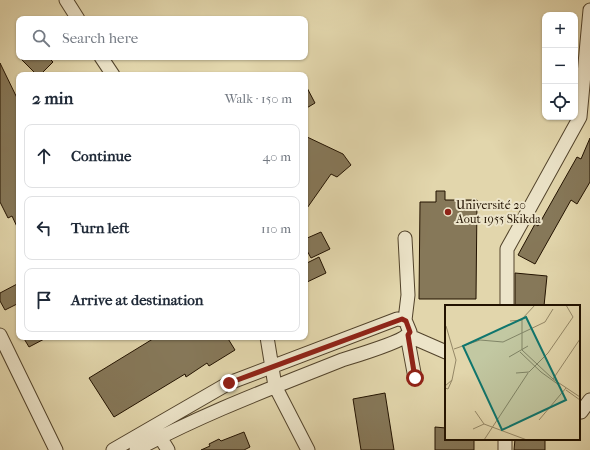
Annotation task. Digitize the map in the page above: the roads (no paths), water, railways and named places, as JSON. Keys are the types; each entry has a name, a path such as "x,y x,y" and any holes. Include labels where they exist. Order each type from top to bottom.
{"street":[{"path":"66,0 76,16"},
{"path":"506,305 507,249 580,117 590,10"},
{"path":"103,60 111,72"},
{"path":"406,238 408,295 405,320 410,332 408,335 415,378"},
{"path":"113,450 229,383 397,319 405,320"},
{"path":"0,335 56,450"},
{"path":"408,335 445,352"},
{"path":"136,450 160,437 248,397 368,350 403,339 408,335"},
{"path":"268,340 276,386 308,450"},
{"path":"583,413 590,400"},
{"path":"160,437 168,450"}],"place":[{"name":"Université 20 Aout 1955 Skikda","path":"448,212"}]}
